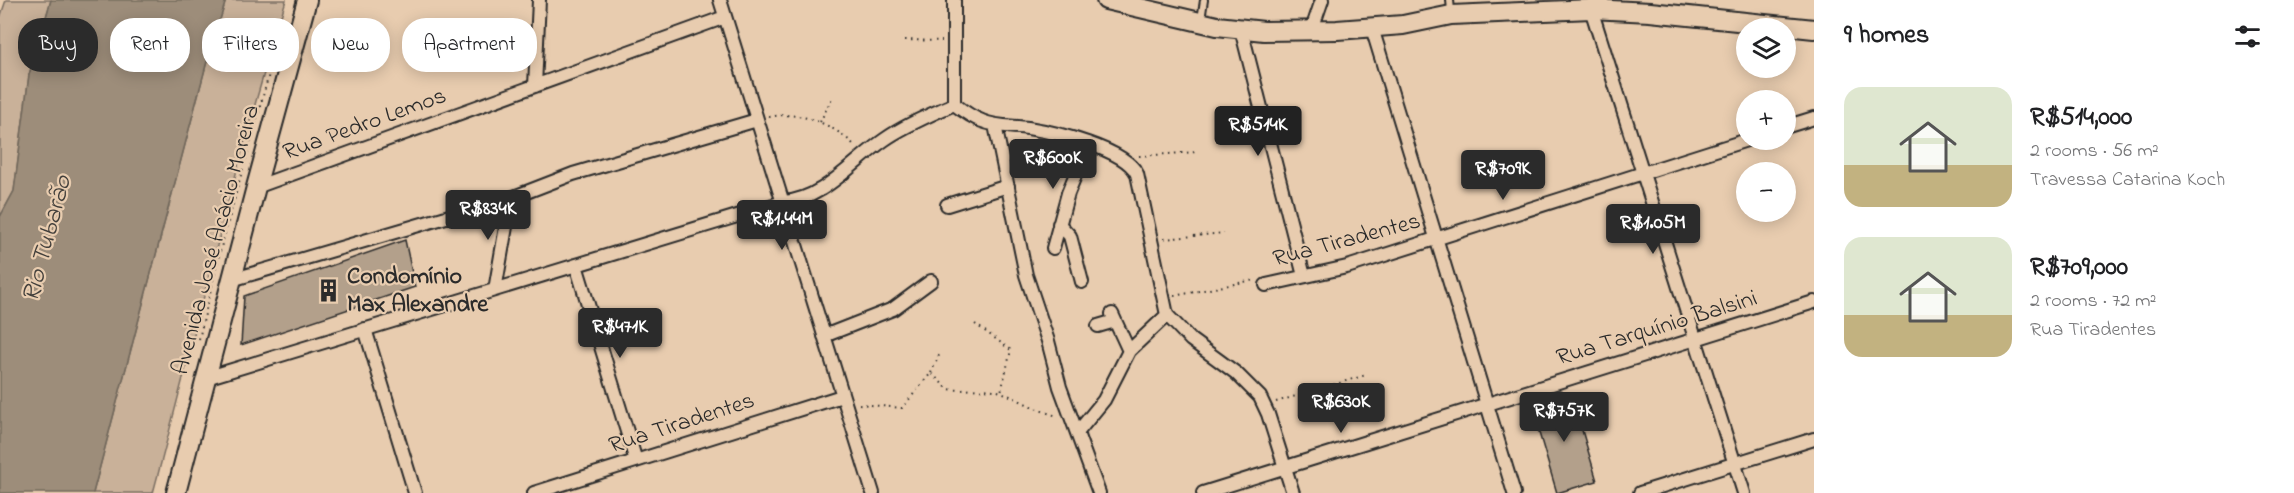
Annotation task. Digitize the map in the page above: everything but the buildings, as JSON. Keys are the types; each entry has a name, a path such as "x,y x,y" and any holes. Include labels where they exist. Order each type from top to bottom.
{"main road":[{"name":"Avenida José Acácio Moreira","path":"176,493 307,0"},
{"path":"1106,0 1241,29 1311,32 1403,25 1450,8 1650,9 1814,29"}],"street":[{"path":"534,86 540,0"},
{"path":"720,0 873,493"},
{"path":"954,0 954,104"},
{"path":"1311,32 1322,0"},
{"path":"1591,9 1744,493"},
{"name":"Rua Pedro Lemos","path":"256,187 725,16"},
{"path":"1372,28 1514,493"},
{"path":"1241,29 1304,276"},
{"path":"954,104 967,114 995,125 1043,131 1088,144 1131,164 1137,174 1167,315 1191,340 1251,386 1265,406 1293,493"},
{"path":"206,378 783,202 798,201 809,197 863,154 907,126 954,104"},
{"path":"1796,124 1814,118"},
{"path":"231,280 511,198 573,174 757,120"},
{"path":"995,125 1026,275 1048,341 1060,387 1099,493"},
{"name":"Rua Tiradentes","path":"1266,285 1347,267 1736,143"},
{"path":"1053,248 1068,193 1088,144"},
{"path":"947,206 1008,186"},
{"path":"495,290 511,198"},
{"path":"1059,224 1070,236 1082,282"},
{"path":"576,265 636,461"},
{"path":"824,336 893,309 931,281"},
{"name":"Rua Tarquínio Balsini","path":"1203,493 1814,302"},
{"path":"1077,433 1104,400 1129,351 1167,315"},
{"path":"1098,326 1113,317 1129,351"},
{"path":"365,329 415,493"},
{"name":"Rua Tiradentes","path":"534,493 843,399"},
{"path":"1640,493 1814,439"}],"lane":[{"path":"1200,22 1203,0"}],"path":[{"path":"905,40 954,42"},
{"path":"820,122 833,96"},
{"path":"757,120 797,115 820,122 850,141 863,154"},
{"path":"1131,164 1137,156 1197,152"},
{"path":"1151,240 1224,234"},
{"name":"Rua Tiradentes","path":"1163,298 1259,279 1266,285"},
{"path":"975,324 1011,350 1001,392"},
{"path":"843,399 902,408 931,373 940,353"},
{"path":"931,373 948,389 1001,392 1034,409 1072,420"},
{"path":"1265,406 1366,375"}],"shaded area":[{"path":"6,0 51,0 46,18 18,18 18,72 30,72 14,191 0,217 0,18"},
{"path":"226,0 286,0 280,18 220,18"},
{"path":"204,72 264,72 153,493 93,493"}],"water":[{"name":"Rio Tubarão","path":"51,0 226,0 220,18 202,18 202,72 204,72 93,493 0,493 0,217 14,191 29,75 30,72 98,72 98,18 46,18"}],"place":[{"name":"Condomínio Max Alexandre","path":"329,291"}]}
